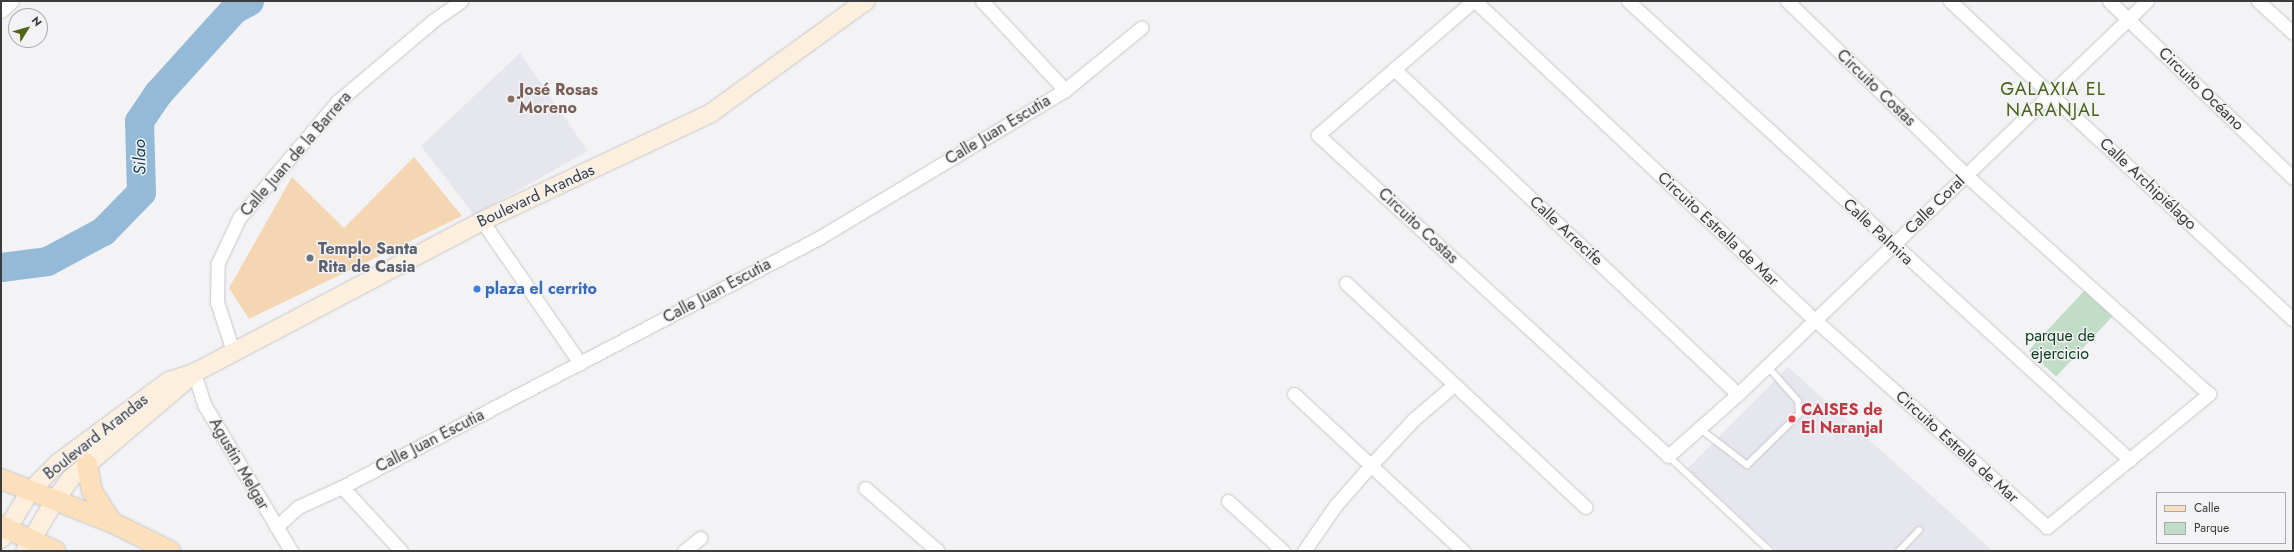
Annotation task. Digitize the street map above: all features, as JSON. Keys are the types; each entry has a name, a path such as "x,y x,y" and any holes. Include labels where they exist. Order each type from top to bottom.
{"main road":[{"name":"Boulevard Arandas","path":"3,531 31,490 58,463 139,401 169,381 194,373 233,351 482,221 711,113 866,1"},
{"name":"Boulevard Arandas","path":"28,545 55,500 70,479 175,392 194,373"},
{"path":"87,464 92,491 110,522"},
{"path":"1,479 110,522 170,551"},
{"path":"3,531 28,545 54,551"}],"street":[{"path":"1,11 12,1"},
{"name":"Calle Juan de la Barrera","path":"233,351 217,302 218,263 239,218 337,102 434,20 461,1"},
{"path":"982,1 1065,90"},
{"name":"Circuito Costas","path":"1474,1 1318,135 1668,456"},
{"name":"Circuito Estrella de Mar","path":"1474,1 1815,320 2047,527 2209,394 1966,175"},
{"name":"Calle Palmira","path":"1628,1 1893,246 2130,460"},
{"name":"Circuito Costas","path":"1787,1 1966,175"},
{"name":"Calle Archipiélago","path":"1950,1 2293,320"},
{"name":"Circuito Océano","path":"2109,1 2293,178"},
{"name":"Calle Coral","path":"1668,456 1738,394 2147,1"},
{"path":"2258,1 2293,33"},
{"name":"Calle Juan Escutia","path":"276,527 298,507 342,487 817,239 1065,90 1142,27"},
{"name":"Calle Arrecife","path":"1394,69 1738,394"},
{"path":"482,221 580,363"},
{"path":"1346,283 1585,507"},
{"name":"Agustin Melgar","path":"194,373 205,406 291,551"},
{"path":"1304,551 1335,506 1371,465 1414,419 1454,385"},
{"path":"1294,394 1463,551"},
{"path":"342,487 401,551"},
{"path":"865,488 938,551"},
{"path":"1228,501 1283,551"},
{"path":"684,551 700,538"}],"lane":[{"path":"1699,428 1747,466 1799,414 1798,400 1767,366"},
{"path":"1668,456 1770,551"},
{"path":"1899,551 1919,530"}],"shaded area":[{"name":"José Rosas Moreno","path":"520,53 588,151 474,215 421,146"},
{"name":"CAISES de El Naranjal","path":"1788,367 1993,551 1777,551 1687,469"}],"green space":[{"name":"parque de ejercicio","path":"2085,290 2113,316 2056,377 2028,351"}],"building":[{"name":"Templo Santa Rita de Casia","path":"414,157 462,216 249,319 229,288 292,177 344,228"}],"waterway":[{"name":"Silao","path":"1,267 47,261 103,231 141,192 139,121 158,93 234,9 249,1"}],"place":[{"name":"José Rosas Moreno","path":"511,99"},
{"name":"Templo Santa Rita de Casia","path":"310,258"},
{"name":"plaza el cerrito","path":"477,289"},
{"name":"CAISES de El Naranjal","path":"1792,419"}],"district":[{"name":"GALAXIA EL NARANJAL","path":"2053,100"}]}
